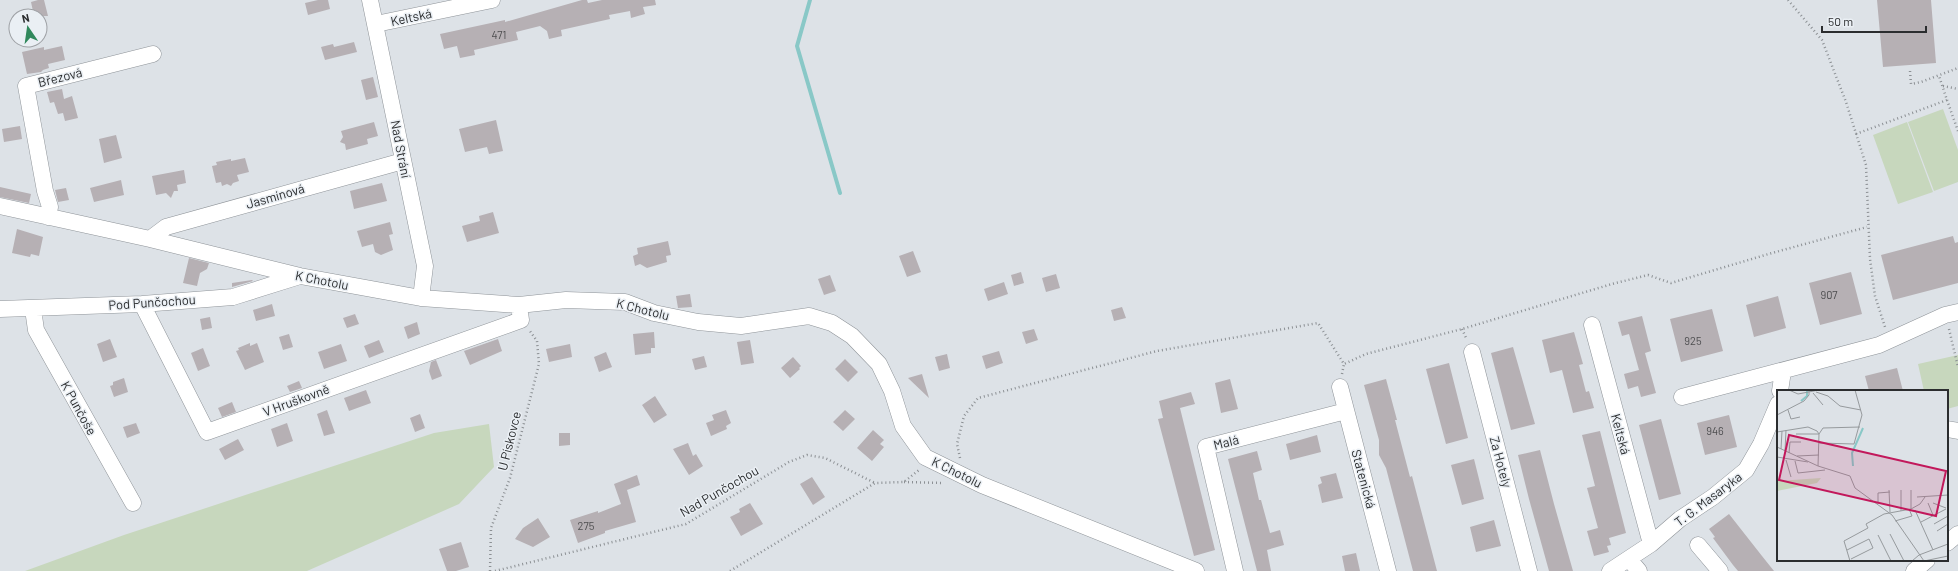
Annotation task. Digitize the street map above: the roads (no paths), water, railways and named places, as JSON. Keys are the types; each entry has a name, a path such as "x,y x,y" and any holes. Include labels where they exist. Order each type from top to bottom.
{"street":[{"name":"Nad Strání","path":"370,0 425,266 420,298"},
{"name":"Keltská","path":"376,24 492,0"},
{"name":"Březová","path":"48,217 50,207 45,191 26,86 153,54"},
{"name":"Jasmínová","path":"150,239 166,227 403,161"},
{"name":"K Chotolu","path":"0,206 150,239 300,276 420,298 520,312 566,300 625,302 654,313 698,322 741,326 809,316 832,323 852,336 879,364 892,391 902,426 925,457 982,485 1196,571"},
{"name":"Pod Punčochou","path":"0,309 142,304 233,297 300,276"},
{"name":"V Hruškovně","path":"142,304 207,432 520,312"},
{"name":"K Punčoše","path":"33,309 36,330 133,503"},
{"path":"1682,397 1879,345 1952,314"},
{"name":"Keltská","path":"1592,325 1651,544"},
{"name":"Za Hotely","path":"1472,352 1529,571"},
{"path":"1780,390 1783,371"},
{"name":"Statenická","path":"1340,387 1388,571"},
{"name":"T. G. Masaryka","path":"1610,571 1634,565 1651,544 1680,519 1713,497 1746,470 1761,444 1777,406"},
{"name":"Malá","path":"1235,571 1206,447 1346,411"},
{"path":"1948,429 1958,431"},
{"path":"1948,542 1958,534"},
{"path":"1698,545 1720,571"}],"waterway":[{"path":"810,0 797,46 840,193"}]}
